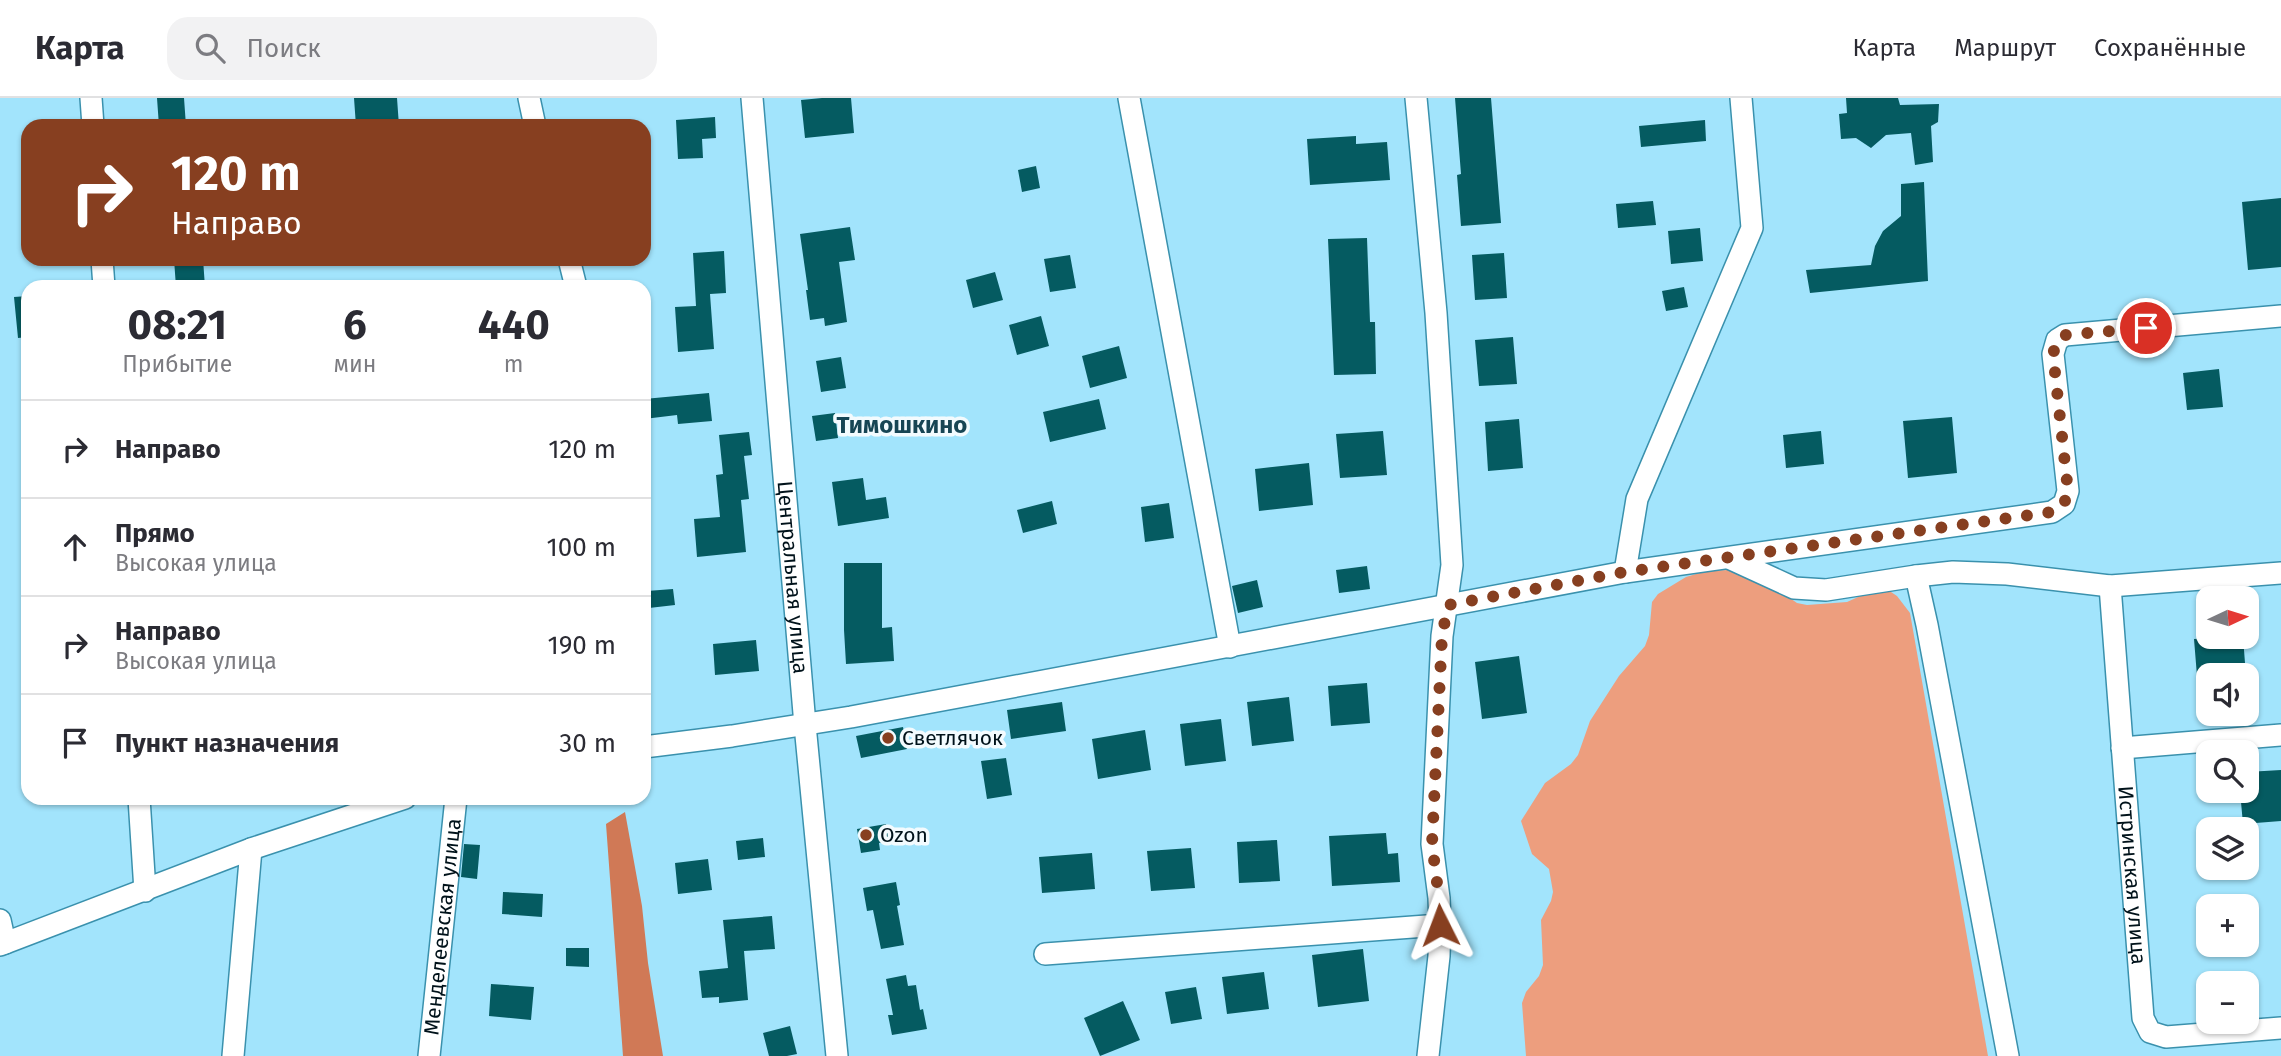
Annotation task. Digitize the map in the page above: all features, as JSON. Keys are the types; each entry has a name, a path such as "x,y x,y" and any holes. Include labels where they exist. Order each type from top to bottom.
{"street":[{"path":"91,98 92,119"},
{"path":"529,98 534,119"},
{"name":"Центральная улица","path":"752,98 805,725 837,1056"},
{"path":"1129,98 1230,647"},
{"path":"1416,98 1436,313 1452,565 1442,636 1432,844 1440,925 1428,1056"},
{"path":"1625,572 1637,499 1752,228 1741,98"},
{"path":"651,746 805,725 1625,572 2052,512 2064,504 2068,491 2053,354 2057,340 2065,335 2281,316"},
{"path":"1729,558 1794,588 1826,590 1954,572 2007,574 2110,586 2281,573"},
{"path":"1916,576 2008,1056"},
{"name":"Истринская улица","path":"2110,586 2143,1018 2150,1032 2166,1037 2281,1028"},
{"path":"2122,748 2281,735"},
{"path":"139,805 145,891"},
{"path":"0,920 2,944 251,849 384,805"},
{"name":"Менделеевская улица","path":"429,1056 455,805"},
{"path":"233,1056 251,849"},
{"path":"1045,954 1440,925"}],"shaded area":[{"path":"1739,570 1760,577 1797,603 1807,605 1847,602 1876,589 1888,590 1897,596 1910,613 1988,1056 1526,1056 1522,1003 1543,965 1541,920 1553,892 1549,869 1532,854 1521,821 1545,783 1571,764 1578,755 1590,721 1619,676 1645,646 1649,635 1652,602 1658,594 1686,577 1706,571"},
{"path":"625,812 642,906 663,1056 623,1056 606,824"}],"building":[{"path":"157,98 184,98 186,119 158,119"},
{"path":"354,98 397,98 398,119 356,119"},
{"path":"851,98 854,133 805,138 801,100"},
{"path":"1455,98 1491,98 1501,223 1461,226 1457,175 1461,174"},
{"path":"1846,98 1898,98 1900,105 1939,104 1938,122 1931,126 1933,162 1915,165 1911,133 1886,135 1871,148 1856,138 1841,139 1839,114 1847,113"},
{"path":"715,117 716,138 702,139 703,158 678,159 676,120"},
{"path":"1705,120 1706,141 1641,147 1639,126"},
{"path":"1356,136 1356,144 1387,142 1390,180 1310,185 1307,139"},
{"path":"1036,166 1040,188 1022,192 1018,170"},
{"path":"1924,182 1928,281 1810,293 1806,270 1871,265 1875,246 1883,231 1901,216 1901,184"},
{"path":"2281,198 2281,267 2248,270 2242,202"},
{"path":"1653,201 1656,225 1618,228 1616,204"},
{"path":"850,227 855,260 839,262 847,322 825,326 824,318 810,320 800,234"},
{"path":"1700,228 1703,261 1671,264 1668,231"},
{"path":"1367,238 1370,322 1375,322 1376,374 1334,375 1328,239"},
{"path":"724,251 726,293 710,294 714,349 678,352 675,307 696,306 693,253"},
{"path":"1504,253 1507,298 1475,300 1472,255"},
{"path":"1070,255 1076,288 1050,292 1044,259"},
{"path":"174,266 204,266 204,280 176,280"},
{"path":"995,272 1003,300 973,308 966,280"},
{"path":"1684,287 1688,307 1666,311 1662,291"},
{"path":"21,296 21,338 18,338 14,297"},
{"path":"1041,316 1049,346 1017,355 1009,325"},
{"path":"1513,337 1517,384 1479,386 1475,340"},
{"path":"1119,346 1127,378 1090,388 1082,356"},
{"path":"841,357 846,388 821,392 816,361"},
{"path":"2219,369 2223,407 2187,410 2183,373"},
{"path":"709,393 712,421 678,424 677,415 651,418 651,398"},
{"path":"1099,399 1106,429 1050,442 1043,412"},
{"path":"835,413 838,438 816,441 812,416"},
{"path":"1952,417 1957,473 1908,478 1903,421"},
{"path":"1519,419 1523,468 1488,471 1485,422"},
{"path":"1383,431 1387,475 1340,478 1336,434"},
{"path":"1821,431 1824,464 1786,468 1783,435"},
{"path":"749,432 752,455 744,456 749,499 741,500 746,552 697,557 694,519 720,517 716,475 723,474 719,435"},
{"path":"1309,463 1313,505 1259,511 1255,469"},
{"path":"863,478 866,500 886,497 889,518 838,526 832,482"},
{"path":"1052,501 1057,524 1023,533 1017,510"},
{"path":"1169,503 1174,538 1145,542 1141,507"},
{"path":"844,563 882,563 882,628 892,627 894,661 846,664"},
{"path":"1367,566 1370,589 1339,593 1336,570"},
{"path":"1257,580 1263,607 1238,613 1232,586"},
{"path":"673,589 675,605 651,608 651,591"},
{"path":"2194,639 2196,649 2244,649 2245,663 2196,664"},
{"path":"756,640 759,671 715,675 713,644"},
{"path":"1519,656 1527,713 1482,719 1475,662"},
{"path":"1367,683 1370,723 1331,726 1328,686"},
{"path":"1289,697 1294,741 1252,746 1247,702"},
{"path":"1062,702 1066,731 1011,739 1007,710"},
{"path":"1221,719 1226,761 1185,766 1180,724"},
{"path":"903,727 907,749 861,758 856,736"},
{"path":"1145,730 1151,770 1098,779 1092,739"},
{"path":"1006,758 1012,795 987,799 981,761"},
{"path":"2281,770 2281,821 2259,823 2259,817 2242,817 2241,803 2259,803 2259,771"},
{"path":"886,824 889,841 879,843 880,850 861,853 857,829"},
{"path":"1386,833 1388,854 1398,853 1400,882 1332,886 1329,836"},
{"path":"763,838 765,857 738,860 736,841"},
{"path":"1277,840 1280,881 1239,883 1237,842"},
{"path":"464,844 480,845 477,879 461,877"},
{"path":"1191,848 1195,888 1151,891 1147,851"},
{"path":"1092,853 1095,889 1042,893 1039,857"},
{"path":"708,859 712,890 678,894 675,863"},
{"path":"896,882 904,945 881,949 873,910 867,911 863,888"},
{"path":"503,892 543,894 542,917 502,914"},
{"path":"772,916 775,949 744,951 748,1000 719,1003 719,997 702,998 699,971 728,968 723,920"},
{"path":"566,948 589,948 589,967 566,966"},
{"path":"1363,949 1369,1001 1318,1007 1312,955"},
{"path":"1264,972 1269,1009 1227,1014 1222,977"},
{"path":"906,975 908,986 916,985 920,1010 923,1009 927,1029 892,1035 888,1015 893,1015 886,979"},
{"path":"491,984 534,987 531,1020 489,1016"},
{"path":"1196,987 1202,1019 1171,1024 1165,992"},
{"path":"1123,1001 1140,1040 1100,1056 1084,1018"},
{"path":"790,1026 797,1054 769,1056 763,1033"}],"place":[{"name":"Светлячок","path":"888,738"},
{"name":"Ozon","path":"866,835"}],"district":[{"name":"Тимошкино","path":"902,425"}],"route":[{"path":"1440,925 1432,844 1442,636 1448,605 1625,572 2052,512 2064,504 2068,491 2053,354 2057,340 2065,335 2146,328"}]}
